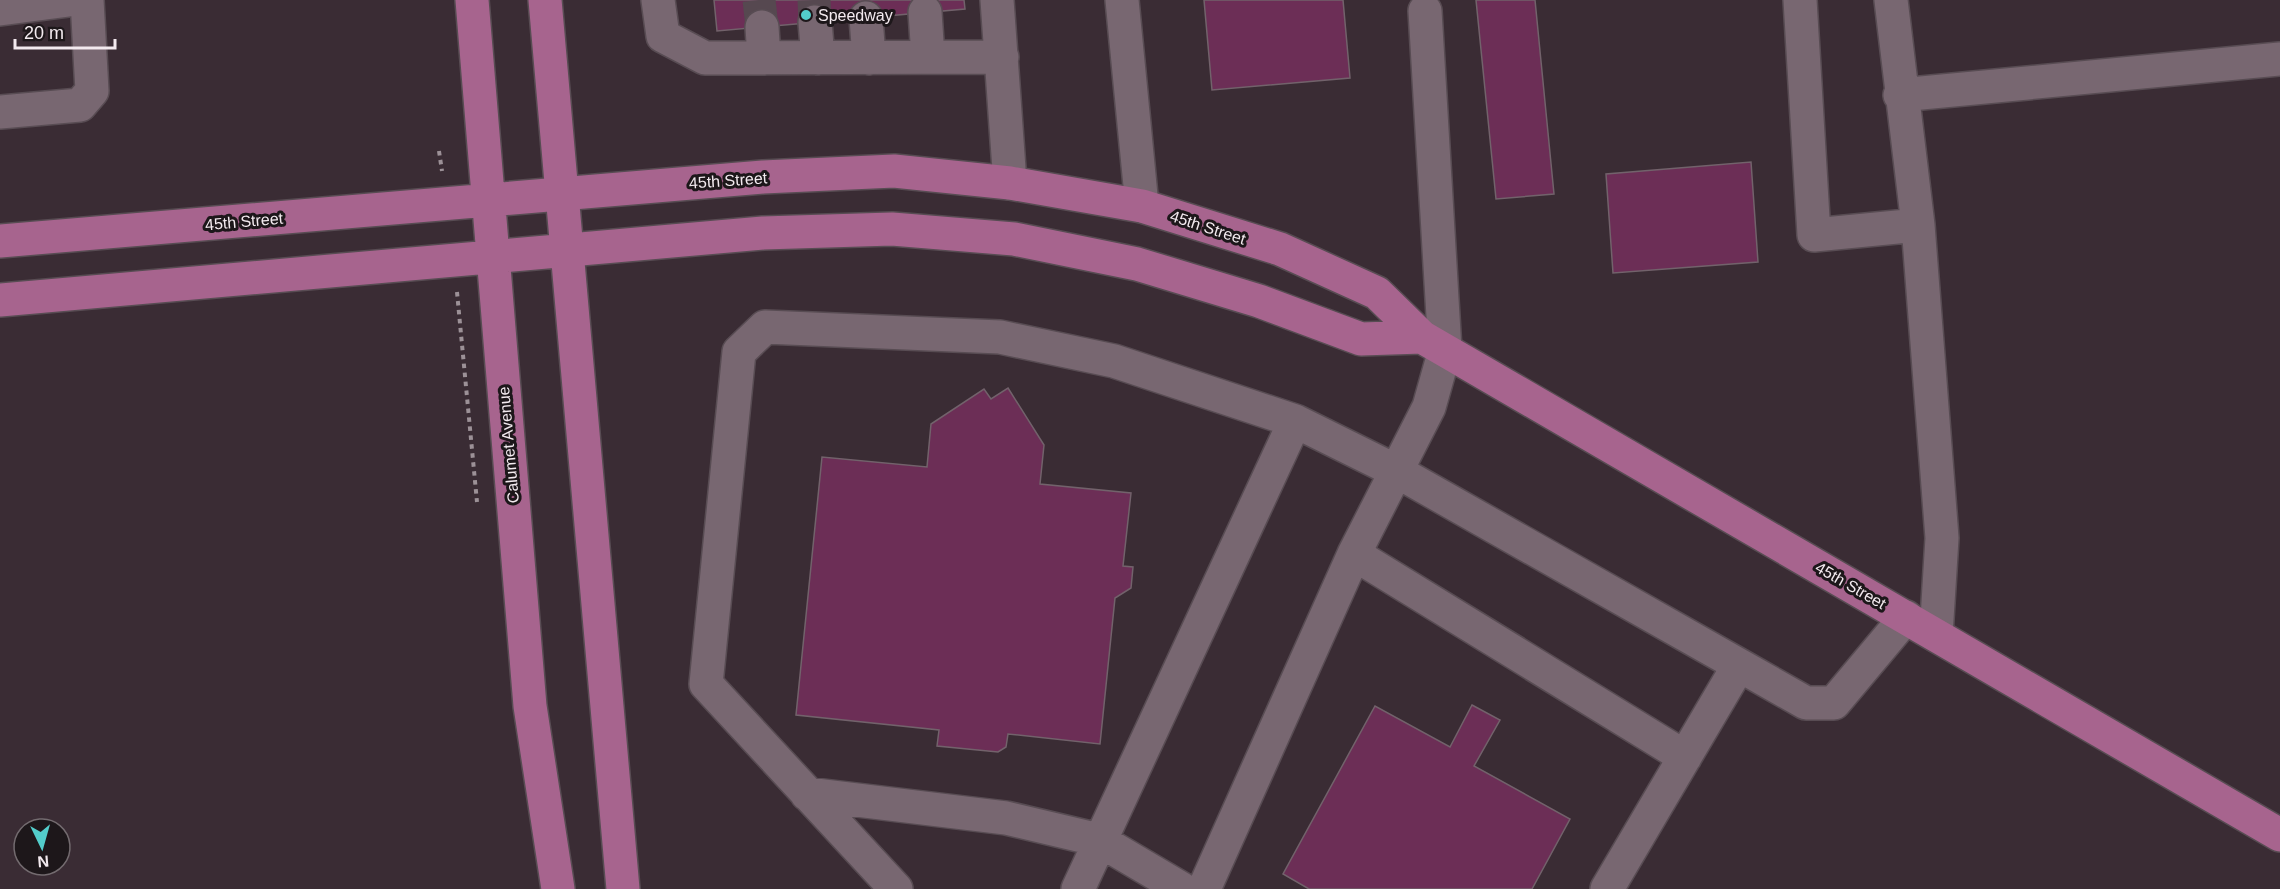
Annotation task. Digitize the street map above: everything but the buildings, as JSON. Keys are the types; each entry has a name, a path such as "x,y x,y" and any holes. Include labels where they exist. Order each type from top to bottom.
{"main road":[{"name":"Calumet Avenue","path":"472,0 530,706 558,889"},
{"path":"545,0 623,889"},
{"name":"45th Street","path":"0,241 763,177 894,171 1010,183 1142,206 1280,249 1377,293 1433,343 2280,835"},
{"path":"0,300 763,233 892,229 1014,239 1137,264 1259,301 1361,339 1433,343"}],"lane":[{"path":"0,9 69,0"},
{"path":"0,112 80,105 92,91 87,0"},
{"path":"658,0 663,36 705,58 763,43 818,58 1002,57"},
{"path":"997,0 1010,183"},
{"path":"1122,0 1142,206"},
{"path":"1800,0 1814,236 1918,225"},
{"path":"1891,0 1900,95 1918,225 1942,538 1936,634"},
{"path":"1204,889 1354,554 1398,472 1429,407 1433,343 1425,11"},
{"path":"925,12 928,57"},
{"path":"866,18 869,58"},
{"path":"815,22 818,58"},
{"path":"1900,95 2280,60"},
{"path":"896,889 706,684 739,352 765,327 1000,337 1114,361 1295,421 1398,472 1806,703 1834,703 1906,617"},
{"path":"1078,889 1295,421"},
{"path":"1354,554 1684,757"},
{"path":"1607,889 1739,665"},
{"path":"807,794 1006,818 1099,840 1182,889"}],"tunnel":[{"path":"759,0 762,27"},
{"path":"814,0 815,22"}],"place":[{"name":"Speedway","path":"806,15"}]}
